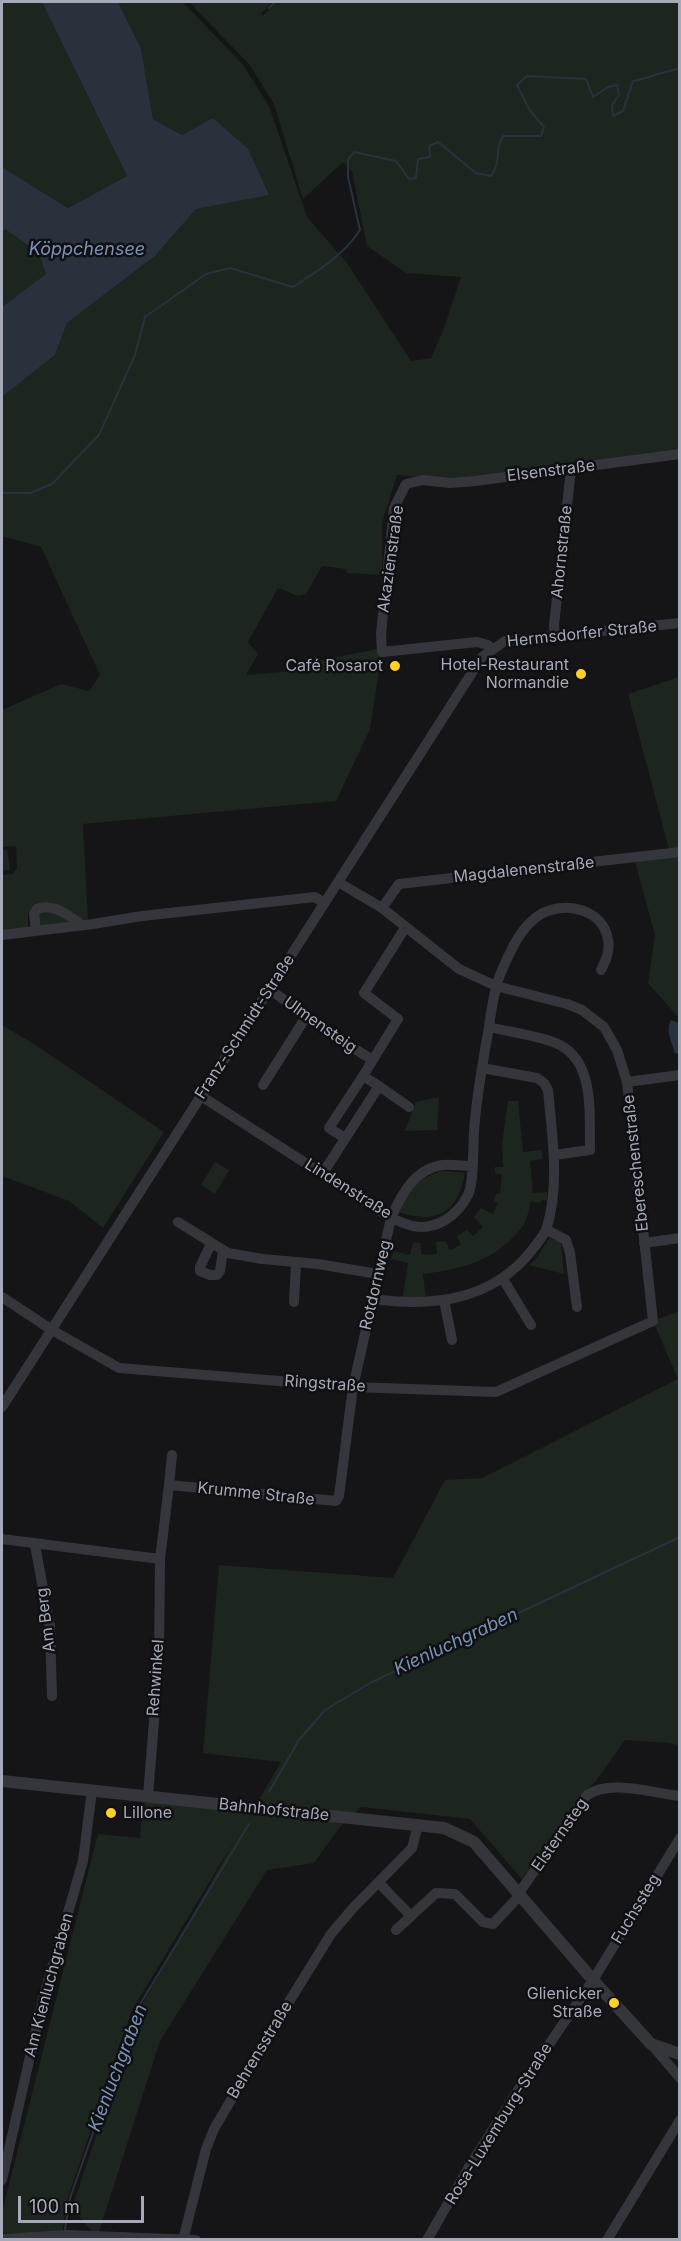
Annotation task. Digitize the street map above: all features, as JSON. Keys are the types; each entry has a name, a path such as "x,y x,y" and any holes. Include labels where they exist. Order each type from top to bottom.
{"street":[{"name":"Elsenstraße","path":"423,480 450,483 680,454"},
{"name":"Ahornstraße","path":"555,635 554,625 571,469"},
{"name":"Akazienstraße","path":"382,652 381,634 394,508 406,484 423,480"},
{"name":"Hermsdorfer Straße","path":"382,652 477,642 489,645 491,649 505,640 680,623"},
{"name":"Franz-Schmidt-Straße","path":"2,1407 482,657 491,649"},
{"name":"Magdalenenstraße","path":"382,908 399,884 680,852"},
{"name":"Ebereschenstraße","path":"338,882 382,908 459,969 496,986 567,1004 582,1010 604,1027 616,1050 627,1082 653,1321"},
{"path":"2,935 315,897 324,903"},
{"path":"36,930 34,914 37,909 44,906 56,908 80,925"},
{"name":"Lindenstraße","path":"201,1096 391,1218 414,1226 437,1225 455,1214 469,1193 482,1068 496,986 509,952 528,925 543,913 568,907 588,912 601,923 608,939 608,956 601,970"},
{"path":"345,1138 329,1128 398,1019 364,993 405,928"},
{"name":"Ulmensteig","path":"269,989 306,1017 371,1059"},
{"path":"263,1085 306,1017"},
{"path":"489,1027 554,1042 568,1050 579,1063 586,1077 590,1150 554,1155"},
{"path":"373,1299 399,1302 444,1300 465,1295 503,1279 526,1257 547,1230 554,1193 554,1155 548,1090 537,1078 482,1068"},
{"name":"Ebereschenstraße","path":"627,1082 680,1075"},
{"path":"363,1076 410,1107"},
{"path":"323,1173 379,1086"},
{"name":"Rotdornweg","path":"353,1387 391,1218 400,1197 422,1173 442,1165 472,1166"},
{"path":"178,1222 223,1251 262,1259 378,1274"},
{"path":"547,1230 566,1240 570,1253 577,1307"},
{"name":"Ebereschenstraße","path":"644,1244 680,1238"},
{"path":"211,1244 200,1267 200,1271 204,1274 217,1275 220,1271 223,1251"},
{"path":"294,1302 296,1262"},
{"path":"503,1279 531,1324"},
{"name":"Ringstraße","path":"2,1297 52,1330 119,1368 353,1387 496,1392 653,1321"},
{"path":"444,1300 452,1340"},
{"name":"Krumme Straße","path":"169,1485 336,1501 339,1497 353,1387"},
{"path":"2,1539 35,1545 160,1559 172,1455"},
{"name":"Am Berg","path":"35,1545 50,1627 52,1696"},
{"name":"Rehwinkel","path":"148,1796 159,1659 160,1559"},
{"name":"Bahnhofstraße","path":"2,1781 444,1828 474,1842 680,2078"},
{"name":"Elsternsteg","path":"520,1894 586,1795 597,1788 617,1787 680,1796"},
{"name":"Am Kienluchgraben","path":"2,2180 43,1999 82,1861 92,1790"},
{"name":"Behrensstraße","path":"183,2239 206,2149 214,2129 331,1934 353,1908 412,1848 418,1825"},
{"name":"Fuchssteg","path":"593,1980 680,1838"},
{"path":"379,1883 411,1916"},
{"path":"396,1930 436,1893 451,1893 460,1897 483,1922 493,1924 520,1894"},
{"name":"Rosa-Luxemburg-Straße","path":"427,2240 469,2167 593,1980"},
{"path":"651,2044 680,2054"},
{"path":"607,2240 680,2120"},
{"path":"2,2239 66,2235 196,2240"}],"shaded area":[{"path":"2,2 42,2 127,176 68,208 2,167"},
{"path":"118,2 183,2 244,66 269,106 307,217 347,263 411,361 431,358 443,331 461,277 406,273 367,246 352,171 343,162 303,199 274,104 249,64 189,2 272,2 261,14 263,16 276,2 679,2 679,456 475,481 397,475 382,523 382,575 347,573 345,569 322,566 306,594 298,596 278,588 248,642 258,654 246,675 294,671 294,666 377,649 381,657 370,729 336,801 83,824 88,922 82,922 67,911 33,909 28,913 28,928 2,932 2,875 12,874 17,869 16,846 2,847 2,710 61,684 89,691 100,675 41,547 2,536 2,397 55,355 67,323 155,256 196,209 182,135 153,119 141,48"},
{"path":"5,229 39,253 47,274 2,307 2,232"},
{"path":"679,677 679,1018 648,983 655,935 634,858 670,853 628,694"},
{"path":"7,849 10,870 2,871 2,850"},
{"path":"52,909 71,923 45,926 39,924 37,914"},
{"path":"2,1025 164,1132 103,1228 69,1201 2,1176"},
{"path":"439,1097 437,1130 405,1131 416,1102"},
{"path":"508,1101 518,1101 523,1152 542,1150 542,1159 530,1161 533,1193 547,1192 547,1201 542,1200 539,1203 531,1201 522,1227 512,1239 490,1255 465,1266 423,1274 426,1300 402,1301 408,1263 391,1259 394,1251 410,1255 413,1242 420,1243 422,1255 437,1254 436,1242 445,1241 450,1250 461,1245 457,1236 467,1230 473,1236 483,1227 474,1217 481,1208 493,1214 498,1203 494,1201 496,1194 500,1193 502,1175 495,1173 495,1167 503,1167 502,1144"},
{"path":"215,1162 229,1170 215,1194 201,1185"},
{"path":"444,1171 465,1173 462,1186 451,1206 435,1216 413,1216 399,1212 406,1197 416,1185 428,1176"},
{"path":"549,1238 561,1242 564,1274 529,1265 537,1258"},
{"path":"679,1311 679,1746 670,1743 625,1740 596,1781 583,1793 522,1879 470,1819 361,1807 339,1828 314,1863 267,1870 160,2041 97,2238 72,2208 138,2012 236,1838 132,2010 68,2197 62,2233 2,2233 2,2212 98,1834 140,1838 143,1801 254,1808 281,1762 203,1753 219,1565 393,1578 445,1480 482,1478 678,1379 653,1321"}],"water":[{"name":"Köppchensee","path":"42,2 118,2 141,48 153,119 182,135 213,118 248,149 269,195 196,209 155,256 67,323 55,355 2,397 2,307 46,274 39,253 5,229 2,232 2,167 68,208 127,176"},
{"path":"671,1020 679,1023 679,1054 675,1053 670,1036"}],"waterway":[{"path":"269,8 275,2"},
{"path":"2,493 30,493 52,484 99,435 135,355 145,317 206,274 230,268 293,287 330,262 346,247 360,230 348,177 348,160 354,152 396,161 409,179 416,178 418,159 430,157 429,146 438,142 476,173 491,176 497,165 503,136 541,136 544,127 529,109 517,85 527,76 586,79 593,97 608,87 617,85 619,95 612,105 613,116 623,111 633,81 680,69"},
{"name":"Kienluchgraben","path":"269,1792 299,1740 325,1710 372,1682 680,1537"},
{"name":"Kienluchgraben","path":"65,2229 70,2198 136,2011 249,1824"}],"place":[{"name":"Café Rosarot","path":"395,666"},
{"name":"Hotel-Restaurant Normandie","path":"581,674"},
{"name":"Lillone","path":"111,1813"},
{"name":"Glienicker Straße","path":"614,2003"}]}
